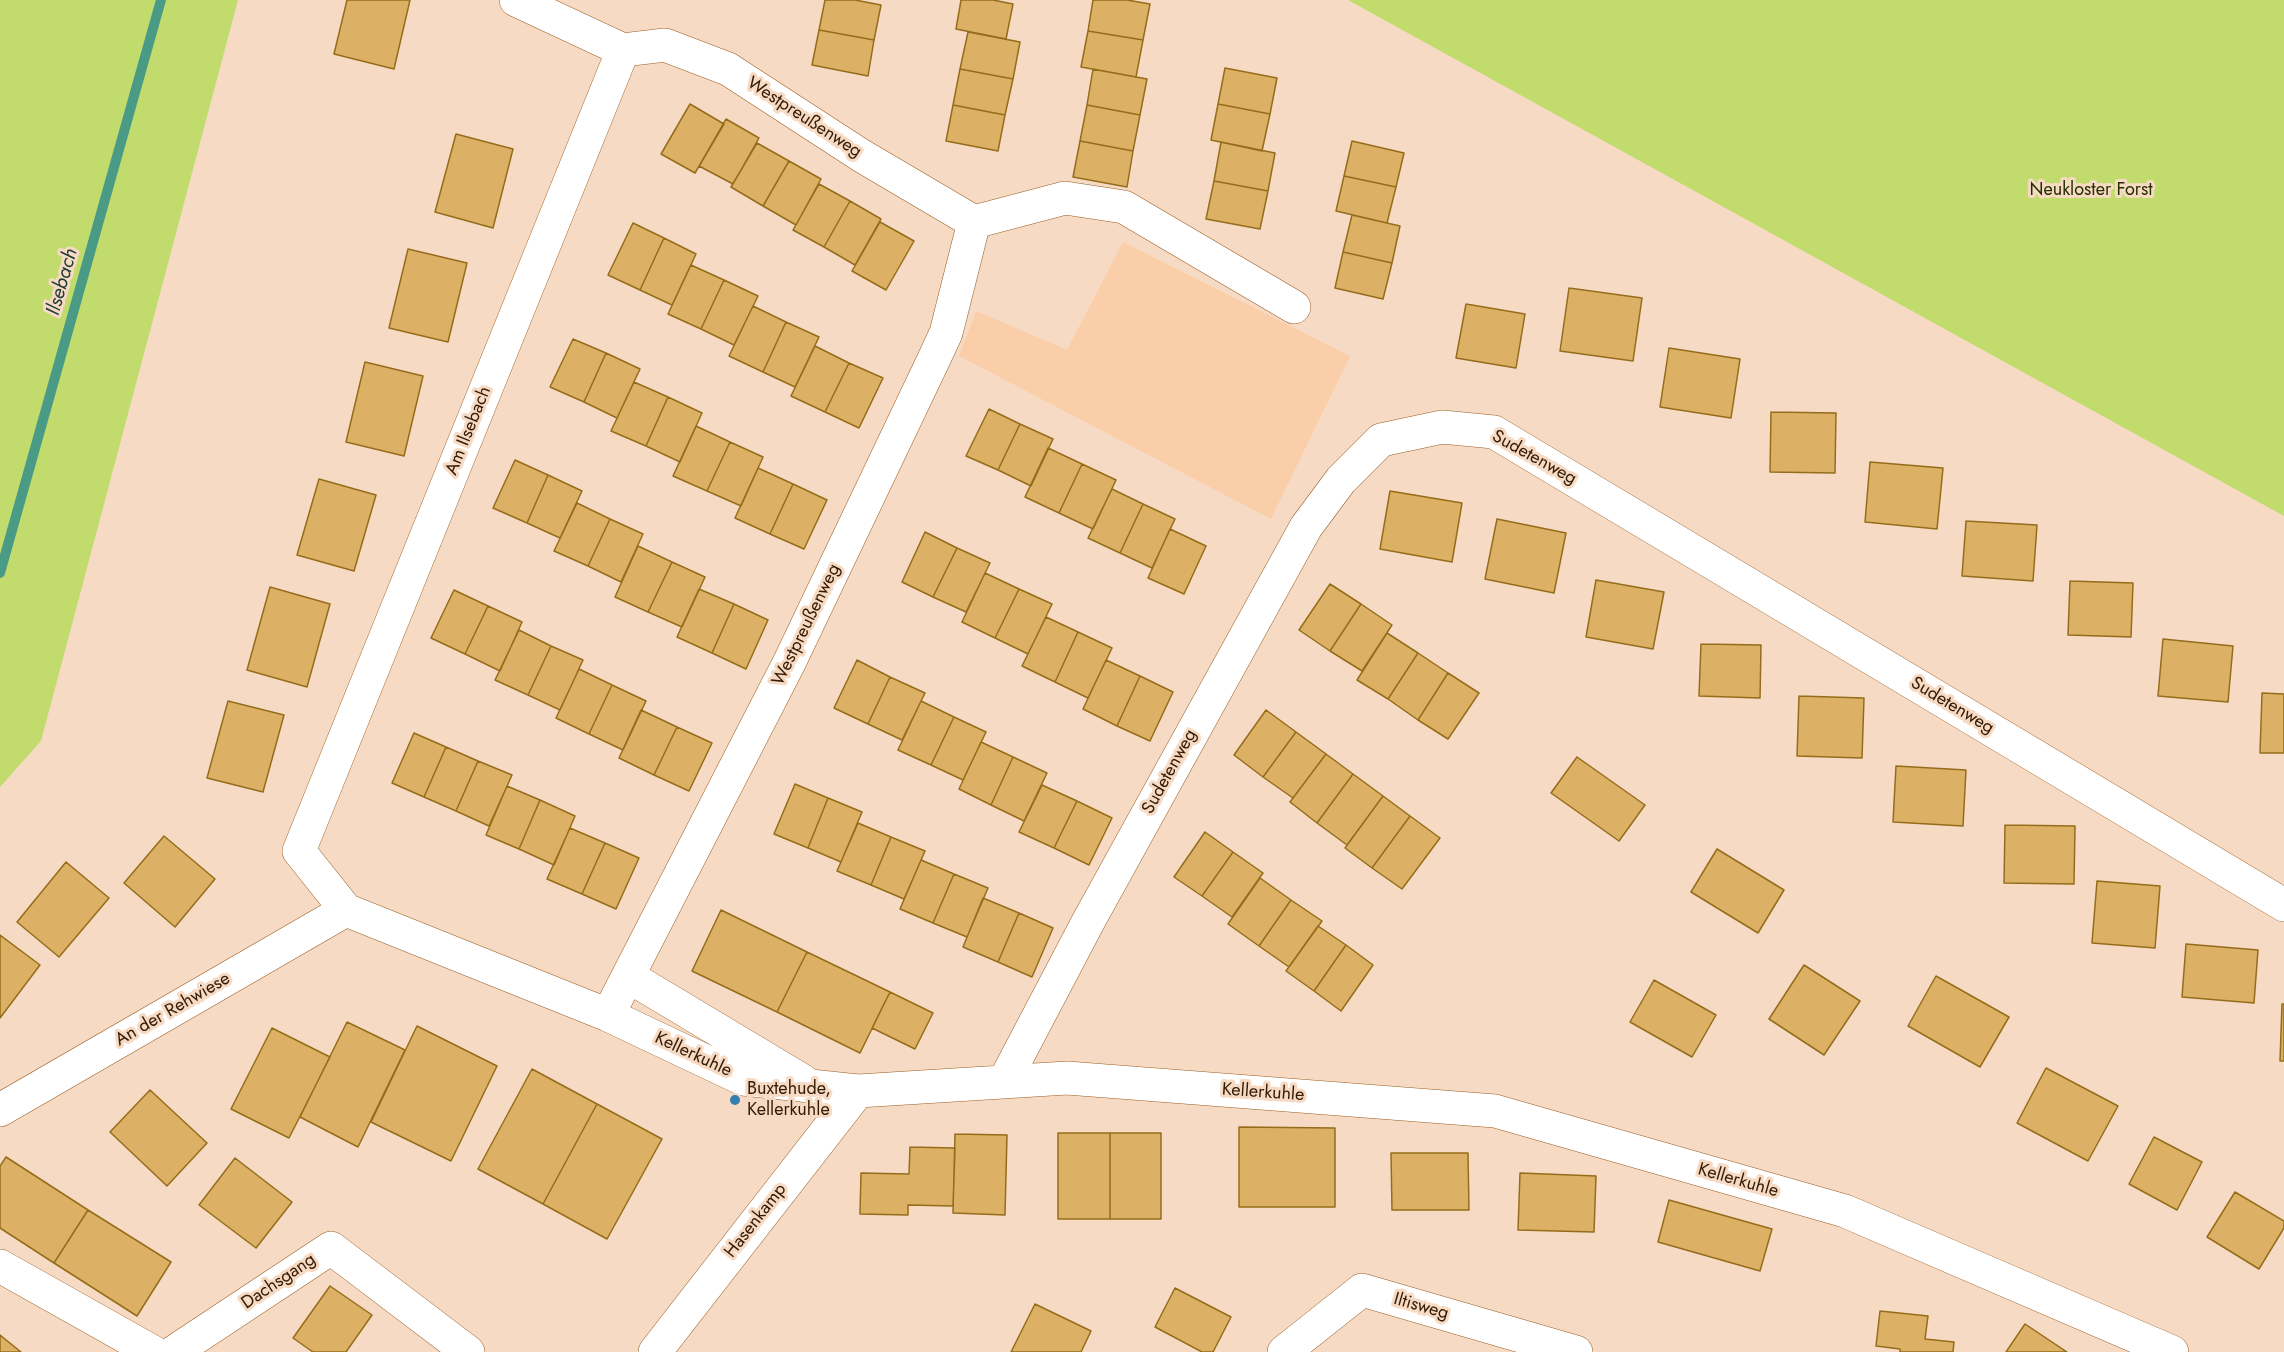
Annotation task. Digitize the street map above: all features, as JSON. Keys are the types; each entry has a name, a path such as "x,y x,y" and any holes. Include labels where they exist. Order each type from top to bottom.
{"street":[{"path":"516,0 623,50"},
{"name":"Westpreußenweg","path":"608,1015 789,663 946,333 974,222 862,156 728,69 665,45 623,50"},
{"name":"Am Ilsebach","path":"346,910 299,851 623,50"},
{"path":"974,222 1065,198 1124,207 1294,307"},
{"name":"Sudetenweg","path":"1004,1082 1093,912 1306,527 1341,480 1381,440 1442,427 1494,432 2284,905"},
{"name":"Kellerkuhle","path":"346,910 608,1015 743,1078 858,1091 1068,1078 1495,1111 1845,1211 2172,1352"},
{"name":"An der Rehwiese","path":"0,1110 346,910"},
{"path":"628,976 809,1085"},
{"name":"Hasenkamp","path":"655,1352 858,1091"},
{"name":"Dachsgang","path":"174,1352 331,1248 468,1352"},
{"path":"0,1266 153,1352"},
{"name":"Iltisweg","path":"1284,1352 1362,1290 1576,1352"}],"shaded area":[{"path":"1123,242 1350,356 1271,519 959,356 976,311 1067,350"}],"green space":[{"path":"0,0 238,0 41,741 0,787"},
{"name":"Neukloster Forst","path":"1348,0 2284,0 2284,516"}],"building":[{"path":"347,0 410,0 394,69 334,54"},
{"path":"825,0 855,0 881,5 874,40 819,30"},
{"path":"961,0 993,0 1013,4 1006,39 956,29"},
{"path":"1093,0 1127,0 1150,4 1143,40 1088,31"},
{"path":"819,30 874,40 868,76 812,65"},
{"path":"1088,31 1143,40 1136,77 1081,67"},
{"path":"968,32 1020,42 1013,79 960,69"},
{"path":"1225,68 1277,78 1270,114 1218,104"},
{"path":"960,69 1013,79 1005,115 953,105"},
{"path":"1093,69 1147,79 1140,115 1087,105"},
{"path":"690,104 724,124 695,173 661,154"},
{"path":"1218,104 1270,114 1262,151 1211,140"},
{"path":"953,105 1005,115 998,151 946,141"},
{"path":"1087,105 1140,115 1133,151 1080,141"},
{"path":"726,119 759,138 733,184 699,166"},
{"path":"456,134 513,149 493,228 435,212"},
{"path":"1080,141 1133,151 1127,187 1073,177"},
{"path":"1352,141 1404,153 1396,187 1344,176"},
{"path":"1221,142 1275,153 1268,191 1214,181"},
{"path":"757,143 789,161 763,206 731,187"},
{"path":"789,161 821,179 796,225 763,206"},
{"path":"1344,176 1396,187 1387,223 1336,211"},
{"path":"1214,181 1268,191 1260,229 1206,219"},
{"path":"819,184 850,201 824,247 793,230"},
{"path":"850,201 881,219 855,265 824,247"},
{"path":"1352,215 1400,226 1392,263 1343,252"},
{"path":"880,222 914,241 886,290 852,271"},
{"path":"633,223 664,238 640,290 608,275"},
{"path":"664,238 696,254 672,305 640,290"},
{"path":"408,249 467,263 448,342 389,328"},
{"path":"1343,252 1392,263 1383,299 1335,288"},
{"path":"691,265 724,280 701,329 668,314"},
{"path":"724,280 758,296 734,345 701,329"},
{"path":"1569,288 1642,298 1633,361 1560,351"},
{"path":"1466,304 1525,314 1516,368 1456,358"},
{"path":"753,306 786,322 763,372 729,356"},
{"path":"786,322 819,337 795,387 763,372"},
{"path":"573,339 606,353 584,402 550,387"},
{"path":"815,346 849,363 825,412 791,396"},
{"path":"1669,348 1740,359 1731,418 1660,407"},
{"path":"606,353 640,369 617,418 584,402"},
{"path":"365,362 423,376 404,456 346,442"},
{"path":"849,363 883,378 859,428 825,412"},
{"path":"634,382 668,397 646,446 611,431"},
{"path":"668,397 702,413 680,462 646,446"},
{"path":"989,409 1020,424 998,470 966,456"},
{"path":"1771,412 1836,413 1835,473 1770,472"},
{"path":"1020,424 1053,439 1031,486 998,470"},
{"path":"696,426 730,442 707,491 673,476"},
{"path":"730,442 763,457 741,506 707,491"},
{"path":"1048,448 1082,464 1059,513 1025,497"},
{"path":"515,460 548,475 527,523 493,508"},
{"path":"1870,462 1943,468 1937,529 1865,522"},
{"path":"1082,464 1116,480 1093,529 1059,513"},
{"path":"758,468 793,484 770,534 735,518"},
{"path":"548,475 582,491 560,538 527,523"},
{"path":"319,479 376,495 354,571 297,555"},
{"path":"793,484 827,500 804,549 770,534"},
{"path":"1112,489 1143,504 1120,553 1088,538"},
{"path":"1390,491 1462,503 1452,562 1380,549"},
{"path":"577,503 610,519 588,566 554,551"},
{"path":"1143,504 1175,519 1152,568 1120,553"},
{"path":"610,519 643,534 621,582 588,566"},
{"path":"1497,519 1566,533 1554,593 1485,579"},
{"path":"1966,521 2037,525 2033,581 1962,576"},
{"path":"1170,529 1206,546 1184,594 1148,578"},
{"path":"925,532 957,548 933,597 902,582"},
{"path":"638,546 672,562 648,612 615,597"},
{"path":"957,548 990,563 966,612 933,597"},
{"path":"672,562 705,577 682,627 648,612"},
{"path":"985,573 1019,589 995,638 962,622"},
{"path":"1596,580 1664,592 1653,649 1586,637"},
{"path":"2070,581 2133,583 2131,637 2068,635"},
{"path":"1330,584 1361,604 1330,651 1299,630"},
{"path":"270,587 330,604 307,687 247,670"},
{"path":"699,589 734,604 712,653 677,637"},
{"path":"1019,589 1052,604 1028,654 995,638"},
{"path":"454,590 488,606 465,654 431,638"},
{"path":"734,604 768,620 746,669 712,653"},
{"path":"1361,604 1392,625 1362,671 1330,651"},
{"path":"488,606 522,622 500,671 465,654"},
{"path":"1046,617 1078,632 1055,682 1022,666"},
{"path":"519,630 551,646 528,695 495,680"},
{"path":"1078,632 1112,648 1088,698 1055,682"},
{"path":"1387,633 1418,653 1388,699 1357,680"},
{"path":"2163,639 2233,646 2228,702 2158,696"},
{"path":"1701,644 1761,645 1760,698 1699,696"},
{"path":"551,646 583,660 560,710 528,695"},
{"path":"1418,653 1448,673 1418,720 1388,699"},
{"path":"857,660 890,677 868,724 834,708"},
{"path":"1106,660 1140,676 1117,726 1083,709"},
{"path":"579,669 612,685 589,734 556,718"},
{"path":"1448,673 1479,693 1448,739 1418,720"},
{"path":"1140,676 1173,692 1150,741 1117,726"},
{"path":"890,677 925,693 902,740 868,724"},
{"path":"612,685 646,701 623,750 589,734"},
{"path":"2262,693 2284,694 2284,753 2260,753"},
{"path":"1799,696 1864,698 1862,758 1797,756"},
{"path":"228,701 284,715 263,792 207,778"},
{"path":"921,701 954,717 931,765 898,750"},
{"path":"641,710 677,727 654,775 619,758"},
{"path":"1266,710 1296,732 1263,777 1234,755"},
{"path":"954,717 986,732 963,780 931,765"},
{"path":"677,727 712,743 689,791 654,775"},
{"path":"1296,732 1326,754 1293,798 1263,777"},
{"path":"414,733 446,747 424,797 392,783"},
{"path":"981,742 1013,757 991,805 959,789"},
{"path":"446,747 478,761 456,811 424,797"},
{"path":"1326,754 1353,774 1317,823 1290,802"},
{"path":"1013,757 1047,773 1024,821 991,805"},
{"path":"1577,757 1645,805 1619,841 1551,793"},
{"path":"478,761 512,775 489,826 456,811"},
{"path":"1896,766 1966,770 1963,826 1893,822"},
{"path":"1353,774 1383,796 1347,845 1317,823"},
{"path":"795,784 828,798 808,848 774,834"},
{"path":"1042,785 1077,801 1054,848 1019,832"},
{"path":"507,786 540,800 519,849 486,835"},
{"path":"1383,796 1410,816 1372,868 1345,848"},
{"path":"828,798 862,812 841,862 808,848"},
{"path":"540,800 575,816 554,865 519,849"},
{"path":"1077,801 1112,818 1089,865 1054,848"},
{"path":"1410,816 1440,838 1402,889 1372,868"},
{"path":"858,823 891,837 871,885 837,871"},
{"path":"2005,825 2075,826 2074,884 2004,883"},
{"path":"570,828 605,843 582,894 547,879"},
{"path":"1205,832 1233,852 1202,896 1174,877"},
{"path":"164,836 215,879 175,927 124,883"},
{"path":"891,837 925,851 904,899 871,885"},
{"path":"605,843 639,858 616,909 582,894"},
{"path":"1717,849 1784,890 1758,933 1691,892"},
{"path":"1233,852 1263,873 1232,917 1202,896"},
{"path":"921,860 954,874 933,923 900,909"},
{"path":"66,862 109,898 59,957 17,922"},
{"path":"954,874 988,888 967,937 933,923"},
{"path":"1260,878 1291,900 1259,946 1228,924"},
{"path":"2097,881 2160,886 2155,948 2092,943"},
{"path":"983,898 1019,913 998,962 963,947"},
{"path":"1291,900 1322,921 1289,967 1259,946"},
{"path":"721,910 807,952 777,1012 692,971"},
{"path":"1019,913 1053,928 1032,977 998,962"},
{"path":"1318,926 1346,945 1314,991 1286,971"},
{"path":"0,935 40,965 0,1018"},
{"path":"2186,944 2258,950 2254,1003 2182,997"},
{"path":"1346,945 1373,965 1341,1011 1314,991"},
{"path":"807,952 890,992 860,1053 777,1012"},
{"path":"1804,965 1860,1001 1824,1055 1769,1019"},
{"path":"1936,976 2009,1017 1980,1067 1908,1026"},
{"path":"1654,980 1716,1015 1692,1057 1630,1022"},
{"path":"890,992 933,1013 915,1049 872,1028"},
{"path":"2282,1004 2284,1004 2284,1061 2280,1061"},
{"path":"347,1022 405,1050 358,1147 300,1117"},
{"path":"417,1026 497,1066 451,1161 371,1122"},
{"path":"272,1028 330,1057 289,1138 231,1109"},
{"path":"2046,1068 2118,1106 2088,1161 2017,1123"},
{"path":"532,1069 597,1104 543,1204 478,1169"},
{"path":"150,1090 207,1143 167,1186 110,1132"},
{"path":"597,1104 662,1139 607,1239 543,1204"},
{"path":"1239,1127 1335,1128 1335,1207 1239,1207"},
{"path":"1058,1133 1110,1133 1110,1219 1058,1219"},
{"path":"1110,1133 1161,1133 1161,1219 1110,1219"},
{"path":"955,1134 1007,1135 1005,1215 953,1213"},
{"path":"2154,1137 2202,1162 2177,1210 2129,1184"},
{"path":"910,1147 955,1148 953,1206 908,1205 908,1215 860,1214 861,1173 909,1174"},
{"path":"1391,1153 1468,1153 1469,1210 1392,1210"},
{"path":"6,1157 88,1210 54,1263 0,1228 0,1166"},
{"path":"235,1158 292,1202 256,1248 199,1205"},
{"path":"1520,1173 1596,1176 1594,1232 1518,1230"},
{"path":"2235,1192 2284,1221 2284,1228 2259,1269 2207,1237"},
{"path":"1669,1200 1772,1229 1760,1271 1658,1242"},
{"path":"88,1210 171,1262 137,1316 54,1263"},
{"path":"330,1286 372,1315 346,1352 313,1352 293,1338"},
{"path":"1175,1288 1231,1317 1213,1352 1202,1352 1155,1327"},
{"path":"1035,1304 1091,1331 1081,1352 1011,1352"},
{"path":"1880,1311 1928,1316 1925,1339 1954,1342 1953,1352 1900,1352 1900,1349 1876,1346"},
{"path":"2025,1324 2067,1352 2006,1352"},
{"path":"0,1335 21,1352 0,1352"}],"waterway":[{"name":"Ilsebach","path":"0,573 161,0"}],"place":[{"name":"Buxtehude, Kellerkuhle","path":"735,1100"}]}
